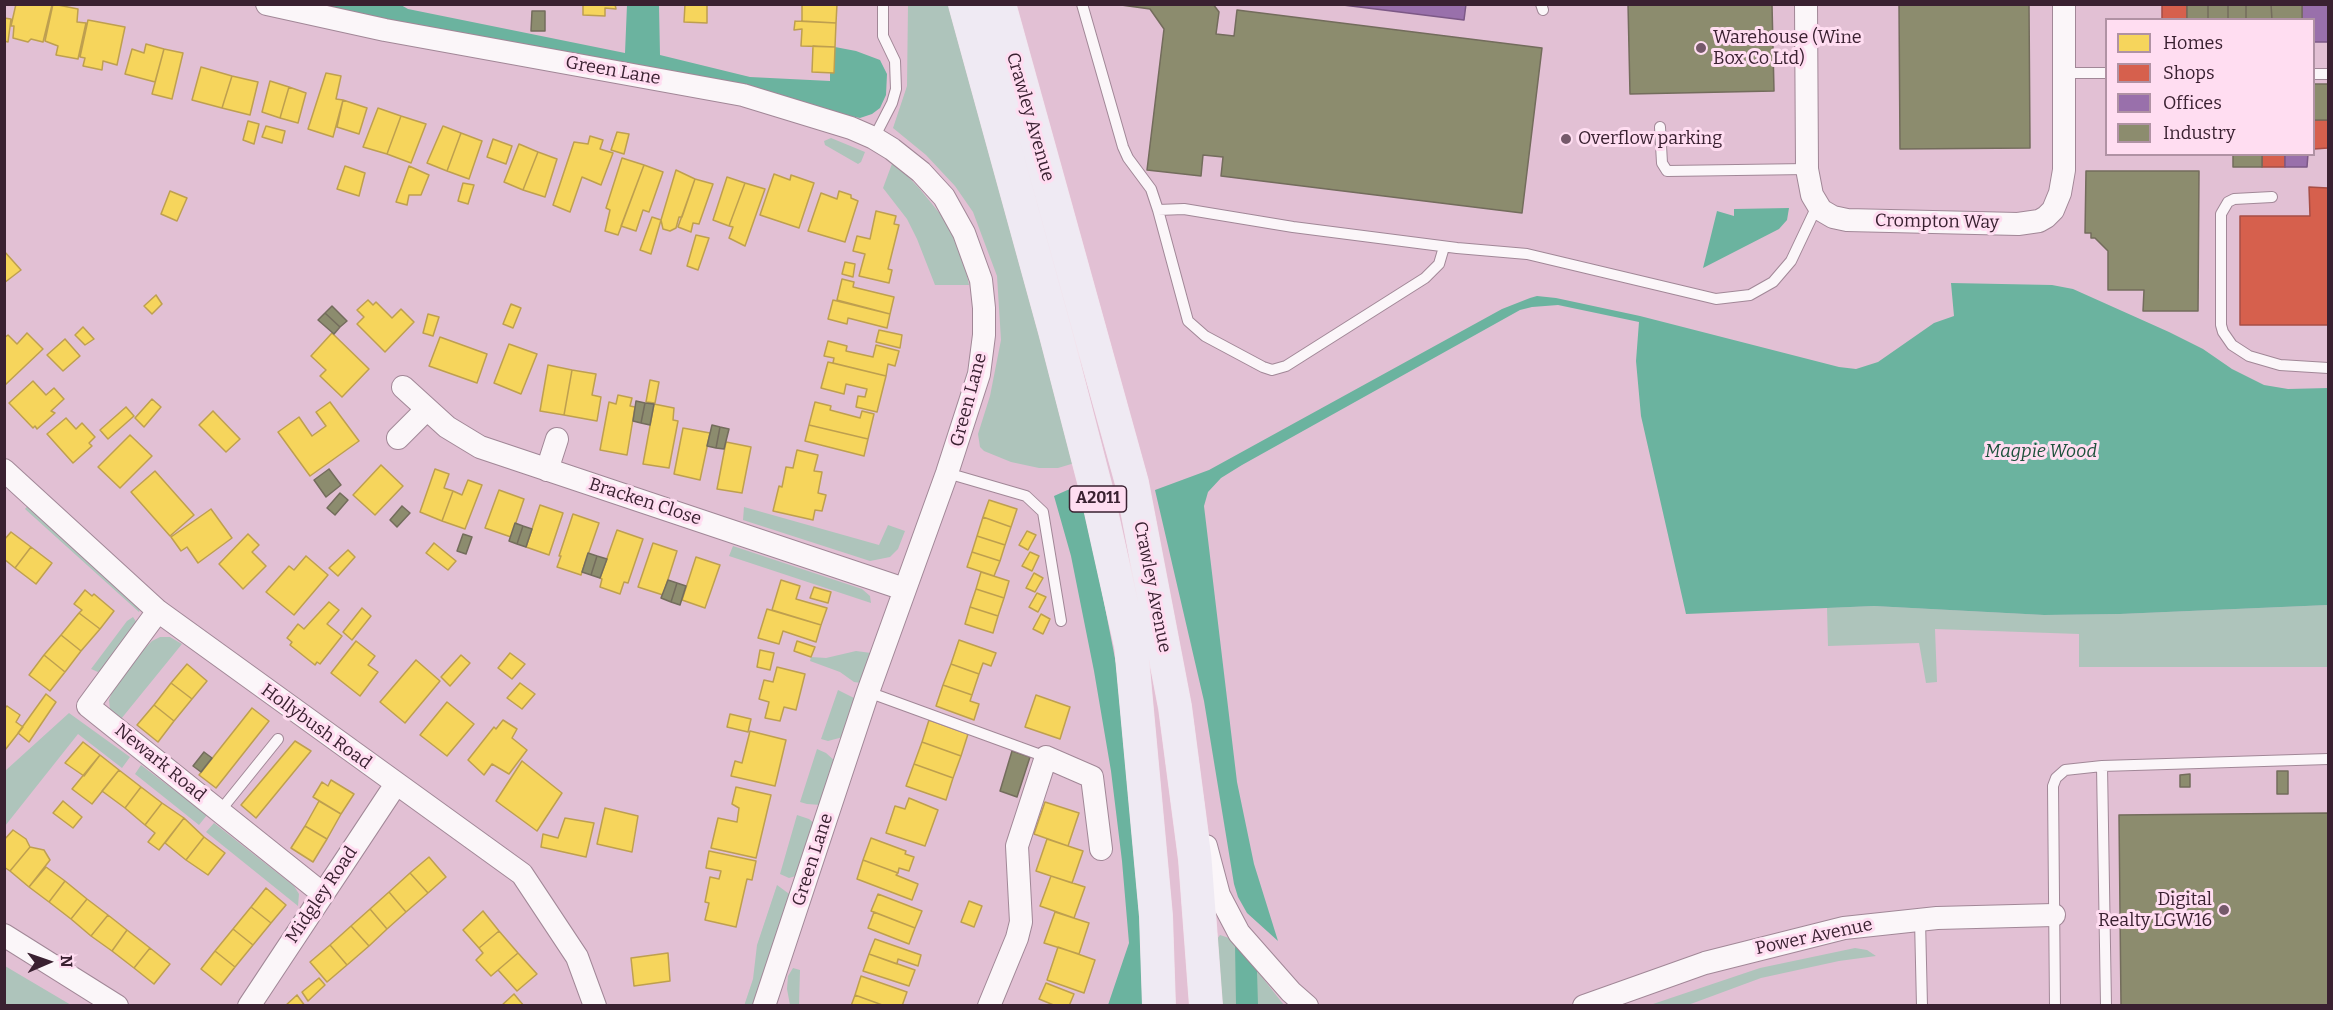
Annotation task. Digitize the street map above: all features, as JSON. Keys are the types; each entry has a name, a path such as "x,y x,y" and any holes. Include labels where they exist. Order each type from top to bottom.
{"main road":[{"name":"Crawley Avenue","path":"965,4 1079,421 1131,646 1156,916 1159,1005"},
{"name":"Crawley Avenue","path":"999,4 1132,483 1175,707 1195,860 1206,1005"}],"street":[{"name":"Green Lane","path":"267,4 385,30 743,95 851,128 874,138 909,161 944,197 964,233 981,280 984,308 983,357 979,374 947,473 868,692 764,1005"},
{"path":"1806,4 1808,169 1811,190 1818,206"},
{"name":"Crompton Way","path":"1818,206 1829,215 1847,220 2018,224 2039,221 2053,210 2064,170 2064,4"},
{"name":"Bracken Close","path":"403,387 447,428 468,442 904,589"},
{"path":"398,438 427,409"},
{"path":"547,470 557,439"},
{"name":"Hollybush Road","path":"4,470 158,611 522,874 577,957 595,1005"},
{"name":"Newark Road","path":"158,611 88,706 323,894"},
{"path":"1175,707 1210,866 1219,895 1239,933 1299,1001"},
{"path":"988,1005 1022,922 1017,846 1046,757 1092,777 1101,849"},
{"name":"Midgley Road","path":"249,1005 396,784"},
{"name":"Power Avenue","path":"1584,1005 1683,969 1844,928 1920,920 2054,915"},
{"path":"4,935 117,1005"}],"lane":[{"path":"874,138 892,103 896,89 895,61 883,36 883,4"},
{"path":"1082,4 1123,147 1128,158 1151,189 1188,321 1205,336 1263,367 1272,370 1286,366 1425,278 1439,264 1444,247"},
{"path":"2064,73 2105,73"},
{"path":"1660,127 1662,163 1667,171 1808,169"},
{"path":"2272,197 2234,199 2228,202 2221,214 2221,325 2223,332 2232,345 2249,356 2287,366 2328,368"},
{"path":"1158,210 1184,209 1293,227 1444,247 1538,256 1702,297 1726,299 1750,295 1768,285 1782,272 1791,261 1818,206"},
{"path":"947,473 1026,496 1043,512 1061,621"},
{"path":"868,692 1046,757"},
{"path":"220,811 278,739"},
{"path":"2055,1005 2052,798 2054,782 2065,770 2102,766 2328,759"},
{"path":"2102,766 2106,1005"},
{"path":"1920,920 1922,1005"}],"green space":[{"path":"296,5 401,5 408,9 625,53 627,5 655,5 659,6 660,55 750,77 830,81 830,72 834,72 835,47 856,51 880,60 887,74 886,95 880,108 860,118"},
{"path":"908,5 950,5 1078,462 1058,468 1039,468 1011,462 984,451 980,447 978,434 990,396 1001,340 997,276 973,212 955,186 926,155 893,128 907,86"},
{"path":"831,138 865,152 861,162 858,164 825,145 824,141"},
{"path":"893,161 946,221 964,260 969,285 935,285 907,219 883,188"},
{"path":"1789,208 1787,220 1779,229 1703,268 1717,211 1734,216 1734,209"},
{"name":"Magpie Wood","path":"1951,283 2052,285 2073,289 2203,349 2232,369 2264,385 2288,389 2328,388 2328,605 2120,614 2044,615 1874,606 1686,614 1641,416 1636,361 1639,322 1558,305 1520,310 1242,465 1221,478 1208,492 1204,506 1237,782 1254,864 1278,941 1247,913 1234,884 1204,701 1155,490 1209,470 1502,309 1537,296 1640,316 1839,367 1856,369 1878,362 1934,323 1954,316"},
{"path":"1081,484 1125,710 1151,1005 1108,1005 1129,943 1122,861 1111,771 1094,671 1071,556 1054,496"},
{"path":"30,503 141,606 139,612 25,509"},
{"path":"744,507 879,545 888,525 905,531 898,549 890,557 870,561 743,520"},
{"path":"733,546 862,589 870,596 871,603 729,556"},
{"path":"2328,605 2328,667 2079,667 2079,634 1935,629 1937,682 1926,683 1919,643 1828,646 1827,608 1874,606 2044,615"},
{"path":"133,617 137,623 102,670 98,672 91,669 127,621"},
{"path":"160,637 170,637 182,644 121,719 110,710 109,700 115,684 137,656 152,641"},
{"path":"856,651 871,653 861,683 854,682 840,672 810,661 811,657 826,658"},
{"path":"838,690 854,698 843,737 828,741 821,739"},
{"path":"69,713 130,757 122,768 78,734 5,826 5,771"},
{"path":"817,749 835,761 821,805 800,802"},
{"path":"141,765 207,815 199,825 135,774"},
{"path":"797,815 815,824 799,875 789,878 780,874"},
{"path":"214,823 294,886 299,894 298,906 206,832"},
{"path":"777,885 792,896 754,1005 744,1006 753,979 757,945"},
{"path":"1220,935 1232,939 1284,1005 1219,1005 1217,939"},
{"path":"1235,943 1257,971 1258,1005 1236,1005"},
{"path":"1855,948 1867,950 1876,956 1839,961 1761,978 1688,1005 1650,1005 1760,968"},
{"path":"5,966 71,1005 5,1005"},
{"path":"793,968 800,970 799,1005 790,1005 787,989 788,976"}],"building: Homes":[{"path":"16,4 52,5 43,42 31,39 28,42 13,38 14,26 11,26"},
{"path":"53,4 78,9 77,22 86,23 78,59 56,55 58,46 45,41"},
{"path":"583,4 615,4 616,9 605,8 605,16 583,15"},
{"path":"685,4 707,4 707,23 684,22"},
{"path":"802,4 837,4 836,23 802,21"},
{"path":"4,18 11,19 8,42 4,41"},
{"path":"88,20 125,27 117,65 103,61 102,70 83,66 85,58 80,57"},
{"path":"795,21 836,23 835,47 801,46 802,29 794,30"},
{"path":"146,44 164,49 155,82 125,74 132,49 144,53"},
{"path":"813,46 835,47 834,73 812,72"},
{"path":"164,49 183,53 172,99 152,94"},
{"path":"201,67 232,76 222,108 192,100"},
{"path":"326,73 341,76 336,99 343,100 333,137 308,129"},
{"path":"232,76 258,82 250,115 222,108"},
{"path":"270,81 289,87 280,118 262,112"},
{"path":"289,87 306,93 298,123 280,118"},
{"path":"343,100 367,108 359,134 337,127"},
{"path":"378,108 401,116 387,154 363,147"},
{"path":"401,116 426,124 411,163 387,154"},
{"path":"248,121 259,124 254,144 243,140"},
{"path":"266,126 285,131 282,143 262,137"},
{"path":"443,126 461,133 447,171 427,163"},
{"path":"617,132 629,134 624,154 611,150"},
{"path":"461,133 482,141 469,179 447,171"},
{"path":"590,136 603,140 600,149 613,153 601,185 582,177 570,212 553,205 574,142 588,144"},
{"path":"493,139 512,146 506,164 487,157"},
{"path":"519,144 538,152 523,190 504,182"},
{"path":"538,152 557,159 545,197 523,190"},
{"path":"622,158 644,165 618,235 605,231 610,210 606,208"},
{"path":"644,165 663,172 649,212 643,210 636,231 621,226"},
{"path":"345,166 365,173 359,196 337,189"},
{"path":"409,166 429,175 421,195 409,195 407,205 396,202"},
{"path":"676,170 695,179 682,217 679,217 676,228 670,231 663,229 661,220"},
{"path":"774,174 790,180 791,175 814,183 799,228 760,215"},
{"path":"727,177 745,183 729,226 713,220"},
{"path":"695,179 713,184 699,224 693,223 691,232 678,227"},
{"path":"463,183 474,185 468,204 458,201"},
{"path":"745,183 765,189 745,246 729,238 733,227 729,226"},
{"path":"170,191 187,198 177,221 161,214"},
{"path":"839,191 851,195 851,198 858,201 845,242 808,231 821,193 837,199"},
{"path":"876,211 896,216 894,224 899,225 888,269 892,270 889,283 859,276 865,254 853,251 857,236 870,239"},
{"path":"652,217 661,220 651,254 640,250"},
{"path":"696,235 709,238 698,270 687,266"},
{"path":"4,251 21,270 4,283"},
{"path":"845,262 855,264 853,277 842,274"},
{"path":"842,279 854,282 853,287 894,297 890,314 837,300"},
{"path":"156,295 162,304 152,314 144,306"},
{"path":"368,300 373,305 376,302 392,318 401,309 414,322 385,352 357,324 364,317 357,310"},
{"path":"833,300 890,314 887,328 848,318 847,324 828,319"},
{"path":"511,304 521,308 513,328 503,324"},
{"path":"428,314 439,317 433,336 423,333"},
{"path":"83,327 94,339 85,345 75,335"},
{"path":"879,330 902,335 900,348 876,342"},
{"path":"27,333 43,349 4,386 4,338 8,335 17,344"},
{"path":"332,333 369,369 342,397 320,376 326,370 311,356"},
{"path":"440,337 487,354 477,383 429,366"},
{"path":"65,339 80,356 63,371 47,355"},
{"path":"828,341 847,346 846,351 873,357 876,345 899,351 895,366 888,364 886,376 833,363 834,358 824,356"},
{"path":"509,344 537,354 521,394 494,383"},
{"path":"828,362 886,376 877,412 856,407 858,396 865,397 867,389 846,384 844,394 821,388"},
{"path":"548,365 572,370 564,415 540,411"},
{"path":"572,370 596,374 592,395 601,397 597,421 564,415"},
{"path":"650,380 659,382 655,403 646,402"},
{"path":"33,381 46,395 54,388 64,399 51,411 55,413 37,429 35,426 33,428 9,403"},
{"path":"618,395 632,398 630,406 635,407 627,455 600,450 609,402 616,404"},
{"path":"152,399 161,407 144,427 135,418"},
{"path":"330,402 359,441 310,476 278,432 299,417 312,436 326,426 316,412"},
{"path":"815,402 831,406 830,410 860,418 862,411 874,414 868,439 809,425"},
{"path":"654,404 674,408 673,420 678,421 669,468 643,464"},
{"path":"126,407 134,416 108,439 100,430"},
{"path":"213,411 240,439 226,452 199,425"},
{"path":"66,418 76,429 82,423 95,437 89,443 92,446 73,463 47,434"},
{"path":"809,425 868,439 864,456 805,441"},
{"path":"683,428 710,433 700,480 674,474"},
{"path":"130,435 152,456 120,488 98,467"},
{"path":"726,442 751,447 742,493 717,489"},
{"path":"797,450 818,455 814,471 822,472 818,493 826,495 822,511 815,510 813,520 773,511 779,486 782,487 786,467 793,468"},
{"path":"381,465 403,486 375,515 353,495"},
{"path":"435,469 449,474 444,488 453,491 442,521 420,512"},
{"path":"155,471 194,515 170,536 131,492"},
{"path":"468,480 482,485 465,529 442,521 453,491 462,495"},
{"path":"499,490 524,499 511,537 485,528"},
{"path":"989,500 1017,509 1011,527 983,517"},
{"path":"540,505 563,513 549,555 526,547"},
{"path":"211,509 232,538 198,563 187,547 181,551 171,537"},
{"path":"573,514 599,523 581,575 557,567"},
{"path":"983,517 1011,527 1005,545 977,536"},
{"path":"617,530 643,539 628,583 624,582 620,594 600,587 602,579 600,578"},
{"path":"1027,531 1036,535 1028,550 1019,545"},
{"path":"11,532 31,547 15,568 4,559 4,540"},
{"path":"248,534 259,545 252,552 266,566 243,589 219,564"},
{"path":"977,536 1005,545 1000,561 972,552"},
{"path":"434,543 456,561 448,570 426,553"},
{"path":"653,543 677,551 663,595 638,587"},
{"path":"31,547 52,563 36,584 15,568"},
{"path":"348,550 355,557 338,576 329,568"},
{"path":"972,552 1000,561 994,576 967,567"},
{"path":"1030,552 1039,556 1032,571 1022,566"},
{"path":"306,556 328,575 294,615 266,592 289,566 294,570"},
{"path":"696,557 720,565 705,608 682,600"},
{"path":"981,572 1009,581 1004,598 976,589"},
{"path":"1034,573 1043,578 1035,592 1026,588"},
{"path":"781,580 800,586 796,599 827,608 821,625 772,610"},
{"path":"814,587 831,592 828,603 810,598"},
{"path":"976,589 1004,598 998,616 970,607"},
{"path":"85,590 92,596 94,594 114,611 100,629 79,613 82,610 74,604"},
{"path":"1037,593 1046,597 1038,612 1029,607"},
{"path":"329,602 339,610 327,624 342,636 320,664 317,662 315,665 290,645 292,642 287,638 298,624 304,629"},
{"path":"970,607 998,616 993,633 965,624"},
{"path":"362,608 371,616 352,640 343,632"},
{"path":"767,609 821,625 816,642 783,631 779,644 758,638"},
{"path":"79,613 100,629 81,651 61,635"},
{"path":"1041,614 1050,619 1043,634 1033,629"},
{"path":"61,635 81,651 65,672 44,655"},
{"path":"959,640 996,653 991,666 983,663 979,674 951,664"},
{"path":"356,641 375,656 368,665 378,672 360,696 331,673"},
{"path":"797,641 815,647 811,657 794,651"},
{"path":"760,650 774,653 770,670 757,667"},
{"path":"510,653 525,664 512,679 498,668"},
{"path":"44,655 65,672 50,691 29,675"},
{"path":"461,655 470,663 450,686 441,677"},
{"path":"416,660 440,681 405,723 380,702"},
{"path":"187,664 207,681 192,699 171,683"},
{"path":"951,664 979,674 972,695 943,685"},
{"path":"777,667 805,674 796,710 784,707 780,721 765,718 769,702 759,699 764,680 773,682"},
{"path":"171,683 192,699 174,721 154,705"},
{"path":"520,683 535,694 522,709 507,698"},
{"path":"943,685 972,695 970,701 979,704 974,720 936,706"},
{"path":"46,694 56,702 29,742 18,733"},
{"path":"1036,695 1070,707 1060,739 1025,727"},
{"path":"447,702 474,724 447,756 420,735"},
{"path":"154,705 174,721 158,742 137,725"},
{"path":"7,706 20,715 16,722 23,727 5,750 4,709"},
{"path":"252,708 269,721 216,788 199,775"},
{"path":"730,714 751,719 748,732 727,727"},
{"path":"503,720 517,729 512,738 527,750 509,774 492,764 484,775 468,760 494,727 496,729"},
{"path":"929,720 968,734 961,756 922,742"},
{"path":"750,731 786,740 775,786 731,776 735,761 742,763"},
{"path":"295,741 311,751 256,818 241,805"},
{"path":"83,742 100,755 84,776 65,763"},
{"path":"922,742 961,756 953,778 914,764"},
{"path":"100,755 119,770 92,804 72,789"},
{"path":"522,761 562,793 537,831 496,801"},
{"path":"914,764 953,778 946,800 906,786"},
{"path":"119,770 141,787 125,808 102,791"},
{"path":"331,780 354,794 341,814 313,797 322,782 328,786"},
{"path":"141,787 162,803 145,825 125,808"},
{"path":"736,787 771,795 756,858 711,848 718,818 737,822 739,808 732,804"},
{"path":"909,798 938,810 925,846 886,833 895,806 905,809"},
{"path":"63,801 82,817 73,828 53,813"},
{"path":"319,801 341,814 327,839 305,826"},
{"path":"1045,802 1079,813 1068,846 1034,834"},
{"path":"162,803 184,818 159,850 148,842 155,833 145,825"},
{"path":"605,808 638,816 632,852 597,844"},
{"path":"184,818 204,837 186,860 165,843"},
{"path":"565,818 594,823 586,857 541,847 543,834 558,838"},
{"path":"305,826 327,839 313,862 291,848"},
{"path":"13,830 26,839 30,847 10,871 4,867 4,840"},
{"path":"204,837 225,853 208,875 186,860"},
{"path":"871,838 906,851 905,854 914,857 909,871 899,868 898,873 863,860"},
{"path":"1047,839 1083,851 1072,883 1036,871"},
{"path":"30,847 44,850 50,860 29,887 10,871"},
{"path":"709,851 756,861 752,880 747,879 736,927 705,920 709,903 705,902 710,877 719,879 721,871 706,868"},
{"path":"429,857 446,877 428,893 410,873"},
{"path":"863,860 898,873 896,875 918,884 912,900 857,879"},
{"path":"46,867 65,881 49,902 29,887"},
{"path":"410,873 428,893 406,912 389,892"},
{"path":"1051,876 1085,887 1074,918 1040,906"},
{"path":"65,881 87,899 71,919 49,902"},
{"path":"266,888 286,905 271,923 251,907"},
{"path":"389,892 406,912 387,929 370,909"},
{"path":"878,894 922,911 915,928 871,911"},
{"path":"87,899 108,915 91,936 71,919"},
{"path":"969,901 982,906 974,927 961,922"},
{"path":"251,907 271,923 253,945 233,929"},
{"path":"370,909 387,929 369,946 351,926"},
{"path":"483,911 499,931 479,948 463,930"},
{"path":"874,912 915,928 909,944 868,928"},
{"path":"1055,912 1089,923 1079,954 1044,943"},
{"path":"108,915 127,930 112,951 91,936"},
{"path":"351,926 369,946 347,965 330,945"},
{"path":"233,929 253,945 235,967 215,951"},
{"path":"127,930 150,948 134,968 112,951"},
{"path":"499,931 518,953 491,976 476,960 483,953 479,948"},
{"path":"875,939 921,955 918,966 898,959 897,964 869,954"},
{"path":"330,945 347,965 327,982 310,962"},
{"path":"1058,947 1095,960 1084,993 1047,980"},
{"path":"150,948 170,964 154,984 134,968"},
{"path":"215,951 235,967 221,985 201,969"},
{"path":"518,953 537,974 517,991 498,970"},
{"path":"668,953 670,981 634,986 631,958"},
{"path":"869,954 915,970 909,986 863,971"},
{"path":"861,976 907,992 902,1006 885,1006 855,995"},
{"path":"319,978 325,985 308,1001 302,992"},
{"path":"1046,983 1074,994 1069,1006 1056,1006 1039,999"},
{"path":"514,994 524,1006 501,1006"},
{"path":"297,995 305,1006 285,1006"},
{"path":"855,995 885,1006 851,1006"}],"building: Shops":[{"path":"2162,4 2187,4 2187,18 2162,18"},
{"path":"2315,120 2328,120 2328,148 2315,149"},
{"path":"2262,156 2285,156 2285,167 2262,167"},
{"path":"2309,187 2328,188 2328,325 2240,325 2240,216 2310,216"}],"building: Offices":[{"path":"1335,4 1466,4 1464,20"},
{"path":"2302,4 2328,4 2328,42 2315,42 2315,18 2302,18"},
{"path":"2285,156 2308,156 2307,167 2285,167"}],"building: Industry":[{"path":"1114,4 1213,4 1219,12 1216,34 1234,36 1237,10 1542,48 1522,213 1221,176 1223,157 1203,155 1201,176 1147,170 1164,29 1150,9"},
{"name":"Warehouse (Wine Box Co Ltd)","path":"1628,4 1772,4 1774,91 1630,94"},
{"path":"1899,4 2029,4 2030,148 1900,149"},
{"path":"2187,4 2208,4 2208,18 2187,18"},
{"path":"2208,4 2228,4 2228,18 2208,18"},
{"path":"2228,4 2246,4 2246,18 2228,18"},
{"path":"2246,4 2271,4 2272,18 2246,18"},
{"path":"2271,4 2302,4 2302,18 2272,18"},
{"path":"532,11 545,11 545,31 531,31"},
{"path":"2315,84 2328,84 2328,120 2315,120"},
{"path":"2233,156 2262,156 2262,167 2233,167"},
{"path":"2086,171 2199,171 2198,311 2143,311 2144,290 2108,290 2108,251 2095,238 2091,238 2091,233 2085,233"},
{"path":"332,306 347,321 340,327 325,313"},
{"path":"325,313 340,327 334,334 318,320"},
{"path":"636,401 645,403 641,423 633,421"},
{"path":"645,403 654,404 650,425 641,423"},
{"path":"712,425 720,427 716,448 707,446"},
{"path":"720,427 729,429 724,449 716,448"},
{"path":"329,469 341,485 326,497 314,480"},
{"path":"340,493 348,500 335,515 327,508"},
{"path":"402,506 410,513 397,527 390,520"},
{"path":"515,523 523,526 517,544 509,541"},
{"path":"523,526 532,529 526,547 517,544"},
{"path":"463,534 472,537 466,554 457,551"},
{"path":"588,553 597,556 591,575 582,572"},
{"path":"597,556 607,559 600,578 591,575"},
{"path":"668,580 677,583 671,602 661,598"},
{"path":"677,583 686,586 680,605 671,602"},
{"path":"1012,751 1030,757 1017,797 1000,791"},
{"path":"204,752 212,758 201,772 193,766"},
{"path":"2277,771 2288,771 2288,794 2277,794"},
{"path":"2190,774 2190,787 2180,787 2180,775"},
{"name":"Digital Realty LGW16","path":"2328,813 2328,1006 2121,1006 2119,815"}],"place":[{"name":"Warehouse (Wine Box Co Ltd)","path":"1701,48"},
{"name":"Overflow parking","path":"1566,139"},
{"name":"Digital Realty LGW16","path":"2224,910"}]}
